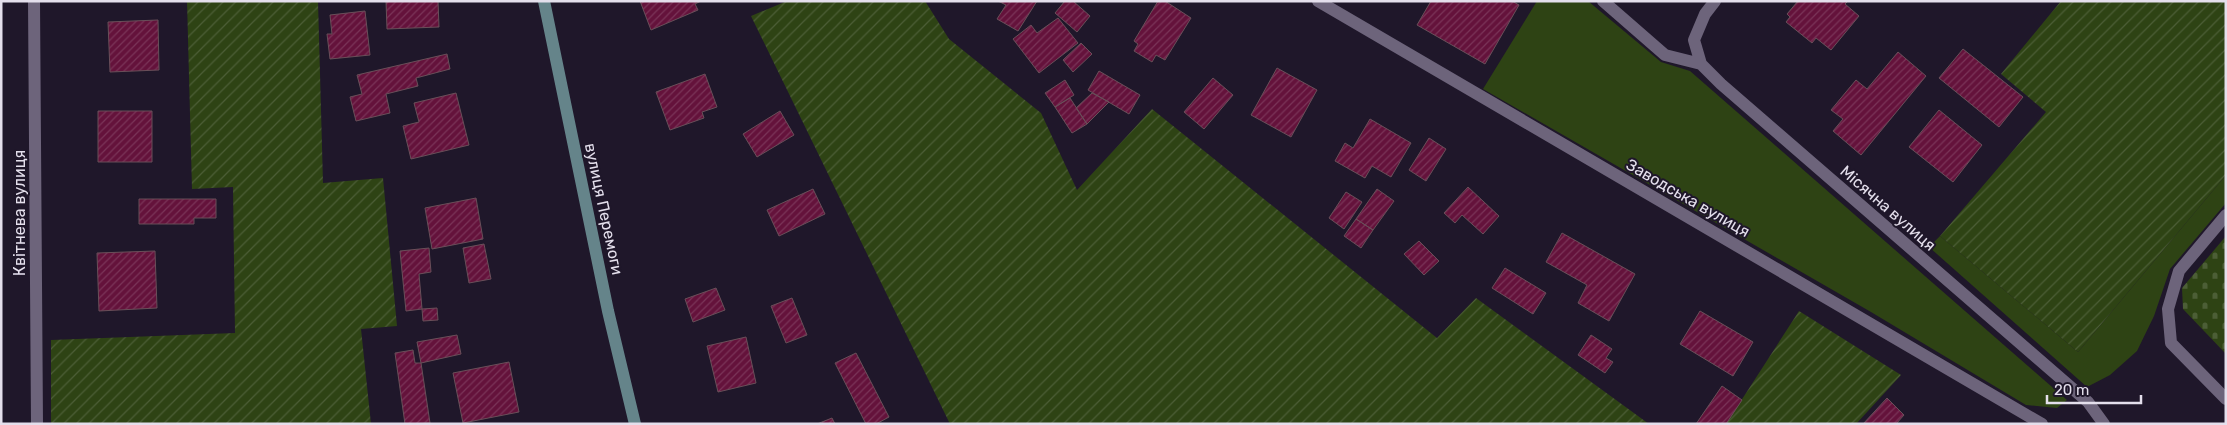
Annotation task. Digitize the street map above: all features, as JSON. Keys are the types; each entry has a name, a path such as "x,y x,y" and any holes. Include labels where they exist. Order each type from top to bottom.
{"main road":[{"name":"вулиця Перемоги","path":"544,1 608,311 635,424"}],"street":[{"name":"Квітнева вулиця","path":"34,1 37,424"},
{"name":"Заводська вулиця","path":"1318,1 2042,424"},
{"path":"1603,1 1665,54 1701,64"},
{"name":"Місячна вулиця","path":"1715,1 1706,14 1694,40 1701,64 1721,84 2088,402 2104,424"},
{"path":"2226,215 2178,271 2168,309 2171,343 2226,400"}],"green space":[{"path":"187,1 318,1 323,183 383,178 397,326 361,329 371,424 51,424 51,340 235,333 233,187 192,189"},
{"path":"787,1 925,1 949,39 1041,113 1077,190 1152,109 1437,338 1476,298 1649,424 950,424 751,16"},
{"path":"1537,1 1588,1 1661,62 1690,71 2067,400 2057,408 2026,405 1871,312 1483,89"},
{"path":"2061,1 2226,1 2226,175 2078,352 1940,236 2046,112 2001,74"},
{"path":"2226,175 2226,203 2170,269 2154,316 2137,351 2110,375 2087,387 1929,247 1940,236 2078,352"},
{"path":"2226,236 2226,354 2183,309 2182,288"},
{"path":"1799,311 1901,375 1856,424 1726,424"}],"building":[{"path":"386,1 438,1 439,27 387,29"},
{"path":"640,1 701,1 695,4 698,10 651,30"},
{"path":"998,1 1037,1 1018,31 997,19 1006,5"},
{"path":"1065,1 1073,1 1090,16 1077,32 1055,13"},
{"path":"1158,1 1165,1 1191,18 1165,60 1156,55 1152,62 1134,51 1138,44 1134,41"},
{"path":"1431,1 1512,1 1519,5 1485,64 1417,25"},
{"path":"1798,1 1848,1 1845,4 1859,16 1831,50 1816,38 1812,43 1786,22 1790,17 1787,14"},
{"path":"365,11 370,55 330,59 327,34 332,34 330,15"},
{"path":"1058,18 1078,43 1039,73 1013,39 1031,25 1037,33"},
{"path":"158,20 159,70 110,72 108,22"},
{"path":"1081,43 1092,54 1073,72 1063,60"},
{"path":"1963,49 2023,97 1999,127 1939,78"},
{"path":"1898,52 1926,76 1861,155 1833,131 1843,119 1831,110 1856,80 1867,89"},
{"path":"447,54 450,69 416,78 418,86 386,94 390,113 356,121 350,97 362,94 357,75"},
{"path":"1277,68 1317,90 1291,137 1251,115"},
{"path":"1099,71 1140,95 1129,114 1088,90"},
{"path":"705,74 717,107 702,112 704,118 670,130 656,92"},
{"path":"1213,78 1233,95 1204,129 1184,112"},
{"path":"1065,80 1074,95 1055,107 1045,93"},
{"path":"456,93 469,145 411,159 403,126 419,122 414,103"},
{"path":"1092,93 1109,102 1087,124 1076,108"},
{"path":"1070,98 1087,124 1072,133 1055,107"},
{"path":"1939,110 1982,145 1953,182 1909,147"},
{"path":"98,111 152,111 152,162 98,162"},
{"path":"780,111 794,135 757,157 743,134"},
{"path":"1370,119 1411,143 1391,177 1372,166 1365,178 1335,161 1345,143 1353,148"},
{"path":"1429,138 1446,149 1426,181 1409,170"},
{"path":"1468,187 1499,216 1483,234 1462,215 1455,223 1444,213"},
{"path":"813,189 825,214 779,236 767,210"},
{"path":"1377,189 1394,201 1373,230 1356,219"},
{"path":"1346,192 1362,202 1344,229 1329,218"},
{"path":"476,198 483,239 432,249 425,208"},
{"path":"139,199 216,199 216,218 194,218 194,224 139,224"},
{"path":"1356,219 1373,230 1361,248 1344,236"},
{"path":"1562,233 1635,274 1609,321 1578,303 1587,285 1546,262"},
{"path":"1419,241 1439,261 1424,275 1404,254"},
{"path":"484,244 491,279 469,283 463,248"},
{"path":"429,248 431,272 419,274 422,309 406,311 400,251"},
{"path":"155,251 157,308 99,311 97,253"},
{"path":"1505,268 1546,293 1533,314 1492,288"},
{"path":"716,288 725,310 693,322 685,299"},
{"path":"792,298 807,335 786,343 771,306"},
{"path":"437,308 438,320 423,321 422,309"},
{"path":"1700,311 1753,342 1733,376 1680,344"},
{"path":"457,335 461,354 421,363 417,342"},
{"path":"1591,335 1612,349 1606,358 1613,362 1605,373 1578,355"},
{"path":"746,337 756,383 718,392 707,346"},
{"path":"413,350 415,363 421,363 430,423 405,424 395,353"},
{"path":"856,353 889,417 876,424 866,424 835,363"},
{"path":"509,362 519,412 463,423 453,373"},
{"path":"1722,386 1742,400 1726,424 1696,424"},
{"path":"1887,398 1904,415 1896,424 1863,424"},
{"path":"832,418 835,424 817,424"}]}
